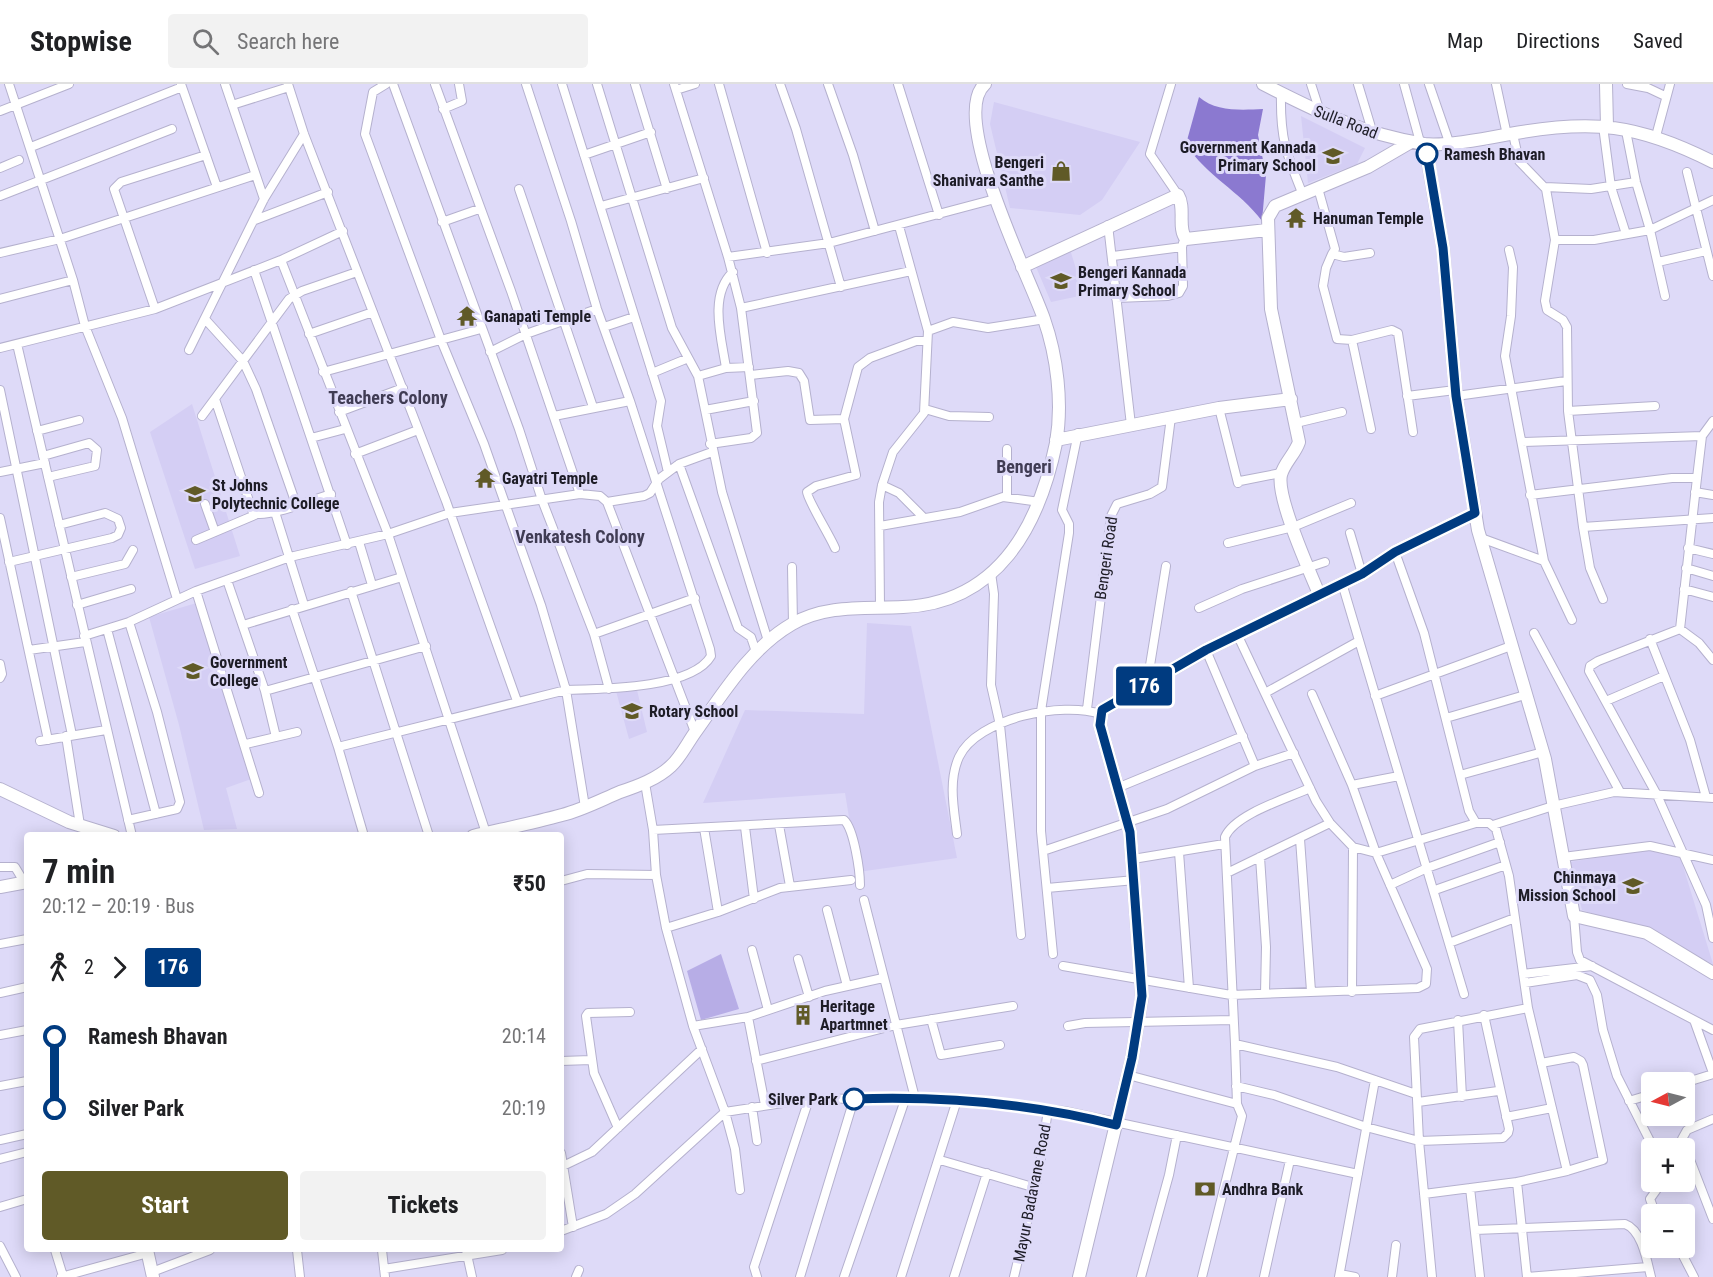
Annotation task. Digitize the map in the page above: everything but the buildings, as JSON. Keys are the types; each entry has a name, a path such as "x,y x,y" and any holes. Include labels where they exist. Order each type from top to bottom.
{"street":[{"path":"9,84 60,238 85,326 122,418 177,599"},
{"path":"0,111 69,84"},
{"path":"225,84 264,199"},
{"path":"387,84 373,92 365,134 441,340 484,444 541,605 566,690 585,807"},
{"path":"393,84 542,500 594,634 609,689"},
{"path":"435,84 526,334 580,494"},
{"path":"443,109 462,101 459,84"},
{"path":"338,747 517,700 566,690 609,689 674,679 702,666 711,656 695,598 597,309 526,84"},
{"path":"562,84 661,401 657,426 668,472"},
{"path":"597,84 634,196 672,328 686,359 698,376 711,448 768,641"},
{"path":"635,84 667,189"},
{"path":"608,502 644,496 679,464 711,448 756,435 750,371 733,272 675,87 695,84"},
{"path":"719,84 767,253"},
{"path":"780,84 841,287"},
{"path":"828,84 853,155 875,231"},
{"path":"898,84 939,215"},
{"path":"490,832 565,815 645,783 672,766 756,652 793,624 829,610 932,604 957,595 991,573 1008,558 1026,533 1040,502 1056,440 1057,372 1045,319 995,199 979,138 973,90 984,84"},
{"path":"1116,298 1168,296 1179,293 1183,286 1182,204 1150,154 1171,84"},
{"name":"Sulla Road","path":"1263,84 1320,113 1373,134 1419,143 1449,142 1562,125 1605,126 1656,136 1713,162"},
{"path":"1311,84 1320,113"},
{"path":"1358,84 1373,134"},
{"path":"1404,84 1443,248 1456,393 1475,513 1543,753 1575,916 1578,956 1592,966 1713,1030"},
{"path":"1429,84 1449,142"},
{"path":"1496,84 1519,162 1545,187 1548,194 1556,240 1545,306 1567,327 1568,411 1583,527 1590,567 1603,599"},
{"path":"1606,84 1605,126 1611,187 1626,234"},
{"path":"1627,84 1648,88 1665,96"},
{"path":"31,147 182,85 217,188"},
{"path":"232,105 288,85 304,134 450,513 517,700"},
{"path":"1656,136 1669,85"},
{"path":"1281,93 1280,130 1284,147 1303,195"},
{"path":"0,196 172,129"},
{"path":"1626,131 1636,182 1665,296"},
{"path":"584,155 651,132"},
{"path":"189,350 264,199 304,134"},
{"path":"1319,594 1283,495 1281,473 1299,442 1271,309 1267,230 1270,213 1275,206 1368,168 1419,143"},
{"path":"155,309 114,192 118,184 206,155"},
{"path":"0,168 19,160"},
{"path":"1687,172 1713,276"},
{"path":"0,253 60,238 255,175"},
{"path":"601,206 704,178"},
{"path":"1545,187 1591,189 1636,182"},
{"path":"1318,188 1335,249 1324,277 1325,299 1337,339 1352,340 1386,330 1395,331 1413,432"},
{"path":"519,189 593,407"},
{"path":"255,220 328,192"},
{"path":"1022,267 1108,225 1178,195"},
{"path":"728,257 829,243 995,199"},
{"path":"1556,240 1594,240 1650,230 1695,211 1713,200"},
{"path":"442,222 479,209"},
{"path":"1108,225 1131,425"},
{"path":"880,608 882,485 893,452 918,423 925,409 928,331 899,226"},
{"path":"1113,256 1267,230"},
{"path":"0,348 155,309 281,260 343,231"},
{"path":"1509,250 1513,267 1511,316 1505,356 1544,561 1572,620"},
{"path":"1658,262 1706,251"},
{"path":"1332,254 1344,257 1370,253"},
{"path":"281,260 345,429 388,534 486,832"},
{"path":"254,270 347,545"},
{"path":"741,308 911,271"},
{"path":"202,416 294,294 357,272"},
{"path":"726,368 718,315 726,279 733,272"},
{"path":"0,299 73,280"},
{"path":"490,352 526,334 597,309"},
{"path":"309,334 373,312"},
{"path":"604,327 634,317"},
{"path":"205,319 243,361 256,389 296,504"},
{"path":"928,331 953,322 988,328 1045,319"},
{"path":"323,372 388,352 481,329"},
{"path":"1352,340 1371,429"},
{"path":"835,548 819,513 809,502 807,492 816,486 856,475 844,419 858,367 862,362 916,341 926,341"},
{"path":"17,344 131,832"},
{"path":"652,373 686,359"},
{"path":"698,376 726,368 799,373 804,381 810,420 844,419"},
{"path":"1407,396 1513,390 1566,381"},
{"path":"339,412 403,388"},
{"path":"0,390 55,647 80,825"},
{"path":"215,399 249,504 255,514"},
{"path":"1056,440 1218,408 1291,399"},
{"path":"554,416 630,401"},
{"path":"705,410 754,401"},
{"path":"1568,411 1654,406"},
{"path":"1218,408 1239,482 1281,473"},
{"path":"925,409 949,416 989,417"},
{"path":"1296,423 1342,412"},
{"name":"Bengeri Road","path":"1087,709 1110,516 1117,504 1150,495 1162,487 1171,417"},
{"path":"37,431 79,420"},
{"path":"1680,629 1702,436 1713,421"},
{"path":"311,438 345,429"},
{"path":"355,454 418,430"},
{"path":"1053,954 1043,851 1041,711 1069,533 1069,524 1062,510 1078,434"},
{"path":"1522,442 1702,436"},
{"path":"0,472 17,469 89,443 97,450 95,466 48,477"},
{"path":"1007,449 1007,497"},
{"path":"679,464 738,628 751,638 756,652"},
{"path":"1530,495 1672,478 1698,478"},
{"path":"882,485 899,493 923,517"},
{"path":"1695,492 1713,495"},
{"path":"196,540 255,514 275,512 331,494"},
{"path":"28,650 55,647 85,639 129,622 196,591 290,557 359,542 450,513 580,494 600,496 608,502 695,732"},
{"path":"880,526 960,512 1007,497 1040,502"},
{"path":"1228,543 1293,527 1351,503"},
{"path":"205,504 215,532"},
{"path":"275,512 304,605"},
{"path":"9,562 118,535 120,523 113,515 105,513 58,525"},
{"path":"1079,1277 1128,1075 1142,996 1134,859 1127,822 1100,725 1100,714 1105,707 1206,650 1362,574 1395,552 1475,513"},
{"path":"0,518 28,650 44,741 106,730"},
{"path":"1583,527 1713,518"},
{"path":"1350,533 1362,574"},
{"path":"1481,538 1544,561"},
{"path":"359,542 372,585"},
{"path":"1688,548 1713,554"},
{"path":"70,577 125,564 133,550"},
{"path":"1395,552 1424,633 1468,811 1476,823"},
{"path":"1199,608 1242,589 1325,562"},
{"path":"1147,684 1166,566"},
{"path":"792,567 793,624"},
{"path":"1686,568 1713,576"},
{"path":"991,573 994,594 991,685 1000,725 1021,934"},
{"path":"243,625 402,577"},
{"path":"227,580 265,691 276,737"},
{"path":"1342,583 1464,994"},
{"path":"77,605 131,589"},
{"path":"1684,589 1713,597"},
{"path":"196,591 246,744 259,793"},
{"path":"351,591 428,832"},
{"path":"594,634 695,598"},
{"path":"292,609 338,747 362,832"},
{"path":"128,820 177,809 180,802 157,712 129,622"},
{"path":"107,629 156,814"},
{"path":"1680,629 1650,639 1590,666 1590,674 1657,795 1706,905 1713,938"},
{"path":"1680,629 1699,643 1713,660"},
{"path":"1534,633 1620,792"},
{"path":"1237,634 1310,788 1330,823 1353,847 1376,854 1476,823 1493,825 1553,806 1620,792 1710,798 1650,639"},
{"path":"1265,693 1359,641"},
{"path":"265,691 426,646"},
{"path":"1375,696 1511,646"},
{"path":"1206,650 1255,766"},
{"path":"0,664 2,674 0,678"},
{"path":"1606,701 1664,676"},
{"path":"1063,966 1231,997 1265,993 1352,992 1418,988 1427,982 1426,969 1376,854 1352,785 1312,694"},
{"path":"1446,718 1525,694"},
{"path":"957,834 952,797 956,768 963,750 983,731 1041,711 1087,709 1100,714"},
{"path":"246,744 297,732"},
{"path":"1117,788 1243,736"},
{"path":"1043,851 1167,809 1255,766 1294,753"},
{"path":"1460,775 1543,753"},
{"path":"1352,785 1399,776"},
{"path":"645,783 653,830 656,875 666,928 693,1026 725,1112 735,1149 740,1190"},
{"path":"1202,1277 1242,1116 1237,1104 1224,844 1228,830 1239,820 1310,788"},
{"path":"0,789 80,825 102,832"},
{"path":"653,830 847,821 860,874 860,885"},
{"path":"1227,873 1330,823"},
{"path":"779,825 790,886"},
{"path":"1493,825 1506,865 1528,1008 1567,1171"},
{"path":"745,827 754,899"},
{"path":"704,828 718,912"},
{"path":"1300,839 1311,991"},
{"path":"1390,885 1427,868 1500,842"},
{"path":"1134,859 1224,844"},
{"path":"1563,857 1639,846 1713,860"},
{"path":"1352,992 1353,847"},
{"path":"1179,852 1189,988"},
{"path":"1260,857 1266,947 1265,993"},
{"path":"1435,890 1506,865"},
{"path":"0,867 15,867 24,879"},
{"path":"564,881 587,874 656,875"},
{"path":"666,928 790,886 851,880"},
{"path":"1047,888 1135,880"},
{"path":"0,887 24,882"},
{"path":"844,1277 910,1097 896,1025 864,900"},
{"path":"827,910 847,986"},
{"path":"1575,916 1647,933 1713,973"},
{"path":"1449,943 1515,918"},
{"path":"0,944 24,940"},
{"path":"752,950 768,1011"},
{"path":"798,959 809,997"},
{"path":"1524,979 1592,966"},
{"path":"1524,979 1577,975 1590,980 1597,995 1603,1029 1617,1076 1648,1138"},
{"path":"693,1026 748,1017 847,986 883,978"},
{"path":"0,993 24,988"},
{"path":"756,1061 896,1025 1013,1006"},
{"path":"1432,1277 1419,1141 1416,1032 1458,1020 1528,1008"},
{"path":"618,1128 594,1073 587,1014 630,1012"},
{"path":"1236,1086 1274,1095 1366,1127 1419,1141 1503,1138 1508,1133 1506,1117 1498,1091 1484,1015"},
{"path":"748,1017 765,1105"},
{"path":"1068,1026 1085,1023 1233,1018"},
{"path":"931,1019 941,1055 1000,1045"},
{"path":"1458,1020 1462,1097"},
{"path":"1694,1020 1713,1073 1695,1079"},
{"path":"0,1035 24,1031"},
{"path":"1235,1044 1337,1066 1417,1098 1462,1097 1498,1091"},
{"path":"564,1166 584,1157 702,1049"},
{"path":"1424,1194 1517,1182 1603,1160 1581,1061 1574,1056 1541,1063"},
{"path":"564,1061 591,1060"},
{"path":"1128,1075 1237,1104"},
{"path":"1355,1277 1339,1275 1375,1080"},
{"path":"0,1086 24,1082"},
{"path":"752,1109 809,1099 910,1097 957,1100 1048,1110 1358,1174"},
{"path":"1629,1101 1641,1097"},
{"path":"758,1277 754,1267 809,1099"},
{"path":"800,1277 854,1099"},
{"path":"901,1277 940,1160 957,1100"},
{"path":"564,1230 606,1214 635,1194 725,1112 789,1106 789,1101"},
{"path":"1506,1117 1552,1107"},
{"path":"752,1109 757,1142"},
{"name":"Mayur Badavane Road","path":"1014,1277 1036,1188 1048,1110"},
{"path":"1713,1119 1687,1130 1682,1139 1713,1219"},
{"path":"0,1140 24,1134"},
{"path":"1141,1277 1169,1175 1177,1135"},
{"path":"0,1159 24,1153"},
{"path":"940,1160 1036,1188"},
{"path":"1264,1277 1290,1160"},
{"path":"564,1172 573,1227"},
{"path":"954,1277 987,1173"},
{"path":"1517,1182 1527,1277 1648,1267"},
{"path":"1470,1188 1480,1277"},
{"path":"0,1207 24,1200"},
{"path":"1475,1230 1625,1224 1632,1227 1636,1233 1651,1277"},
{"path":"1392,1277 1396,1245"},
{"path":"0,1248 16,1277"},
{"path":"56,1252 62,1277 144,1252"},
{"path":"147,1252 152,1274 197,1252"},
{"path":"297,1252 300,1277"},
{"path":"382,1252 383,1275 463,1252"},
{"path":"466,1252 472,1277"},
{"path":"1684,1258 1694,1277"}],"shaded area":[{"path":"1199,97 1221,108 1263,109 1258,135 1266,175 1262,221 1244,201 1203,165 1186,144"},
{"name":"Bengeri Shanivara Santhe","path":"994,102 1140,142 1102,200 1080,215 1010,208 990,124"},
{"name":"Government Kannada Primary School","path":"1301,116 1365,148 1357,164 1308,183"},
{"name":"Bengeri Kannada Primary School","path":"1069,246 1084,295 1051,302 1036,267"},
{"name":"St Johns Polytechnic College","path":"192,404 240,556 195,569 150,432"},
{"name":"Government College","path":"200,602 254,778 226,788 237,829 204,830 179,725 149,617"},
{"path":"867,623 911,626 957,858 858,872 845,793 703,803 745,710 864,714"},
{"name":"Rotary School","path":"637,690 647,732 629,739 616,691"},
{"name":"Chinmaya Mission School","path":"1645,850 1679,853 1713,964 1633,928 1582,910 1570,862"},
{"path":"721,954 739,1009 701,1020 687,971"}],"bus line":[{"name":"176","path":"854,1099 906,1097 957,1100 1064,1112 1116,1125 1132,1058 1142,996 1134,859 1130,832 1100,725 1102,710 1206,650 1362,574 1395,552 1475,513 1456,396 1443,248 1427,154"}],"place":[{"name":"Ramesh Bhavan","path":"1427,154"},
{"name":"Government Kannada Primary School","path":"1333,156"},
{"name":"Bengeri Shanivara Santhe","path":"1061,171"},
{"name":"Hanuman Temple","path":"1296,218"},
{"name":"Bengeri Kannada Primary School","path":"1061,281"},
{"name":"Ganapati Temple","path":"467,316"},
{"name":"Gayatri Temple","path":"485,478"},
{"name":"St Johns Polytechnic College","path":"195,494"},
{"name":"Government College","path":"193,671"},
{"name":"Rotary School","path":"632,711"},
{"name":"Chinmaya Mission School","path":"1633,886"},
{"name":"Heritage Apartmnet","path":"803,1015"},
{"name":"Silver Park","path":"854,1099"},
{"name":"Andhra Bank","path":"1205,1189"}],"district":[{"name":"Teachers Colony","path":"388,397"},
{"name":"Bengeri","path":"1024,466"},
{"name":"Venkatesh Colony","path":"580,536"}]}
